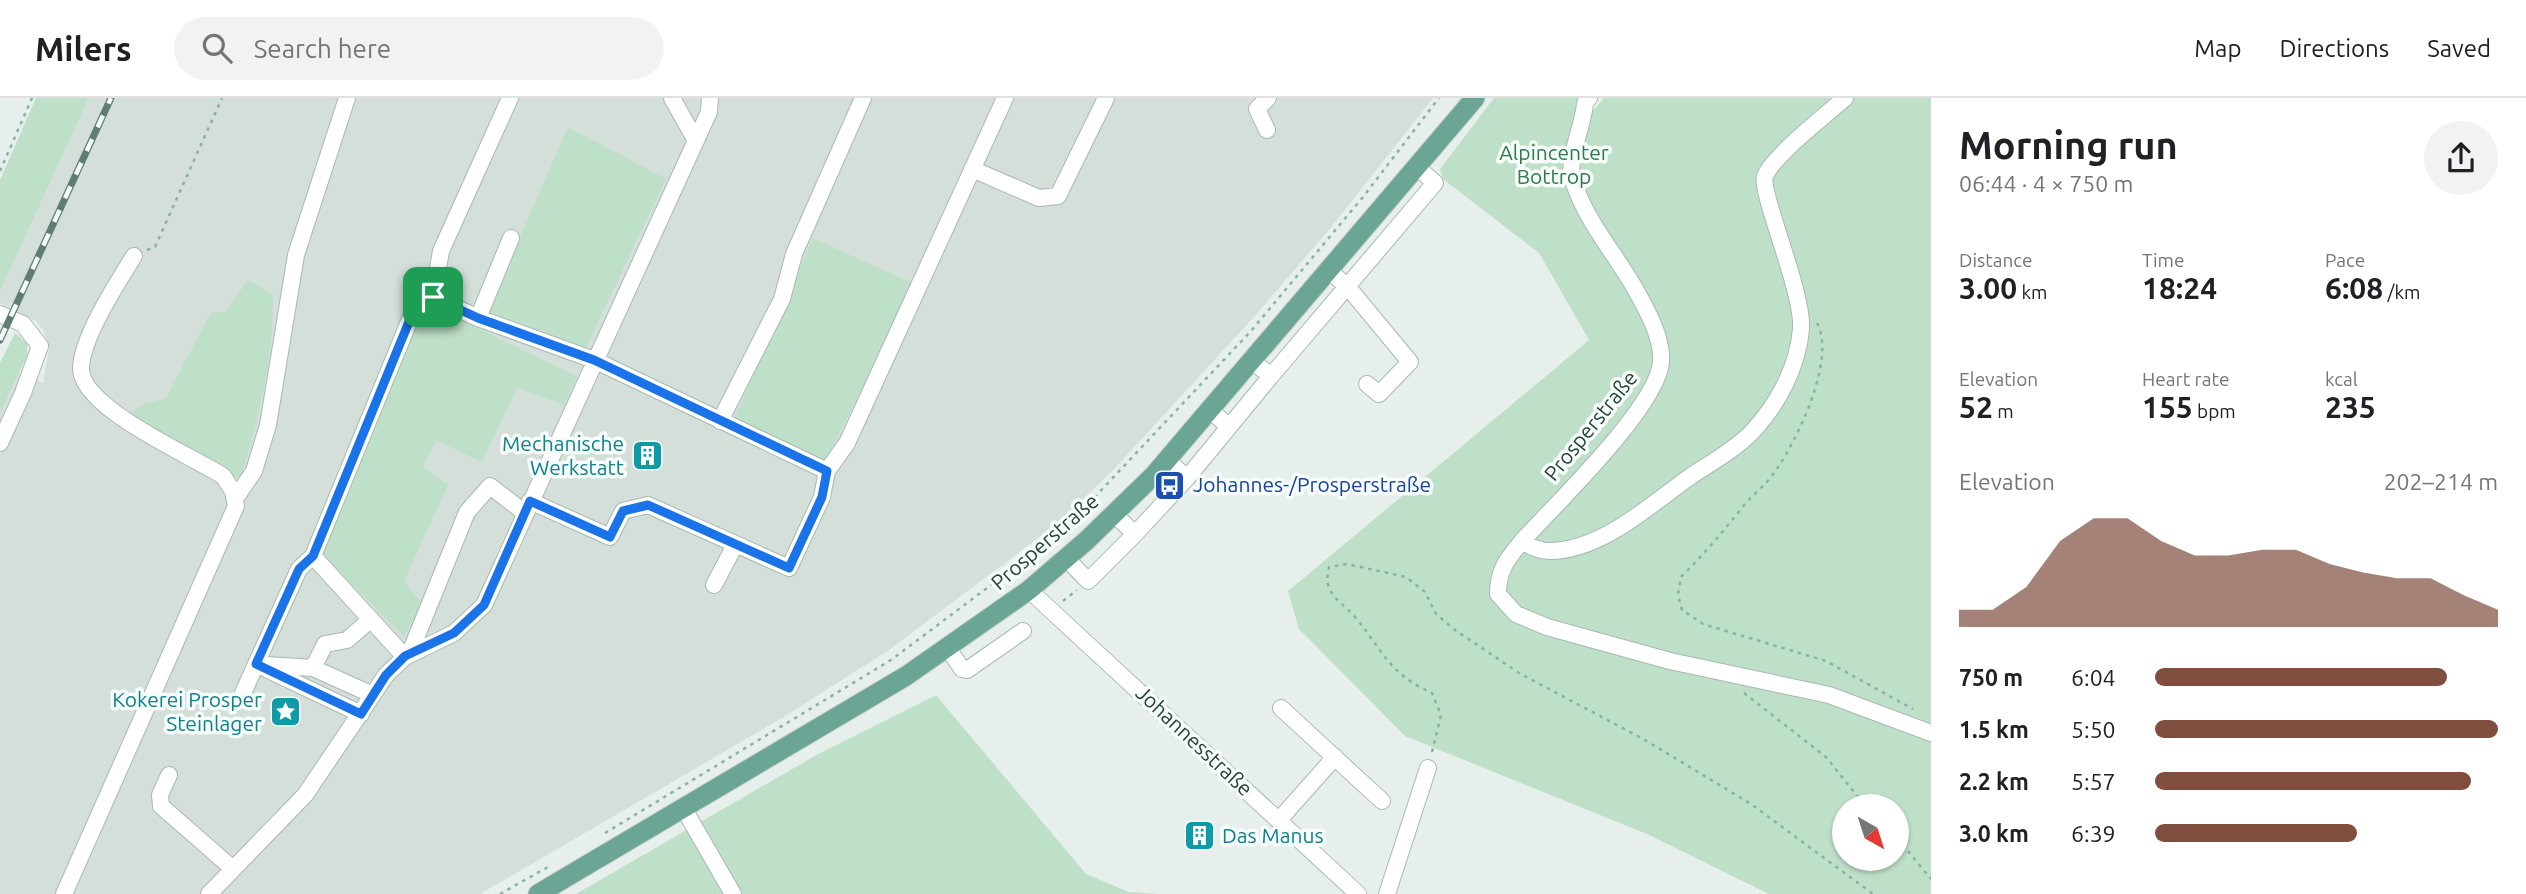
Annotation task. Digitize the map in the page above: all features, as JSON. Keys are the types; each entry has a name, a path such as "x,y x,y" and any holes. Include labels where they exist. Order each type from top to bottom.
{"main road":[{"name":"Prosperstraße","path":"538,894 906,676 1029,590 1114,514 1167,460 1475,98"}],"street":[{"path":"64,894 232,521 235,499 254,471 268,425 296,255 346,98"},
{"path":"243,693 299,569 313,556 413,312 433,297 441,251 510,98"},
{"path":"672,98 696,141"},
{"path":"720,421 782,299 794,254 863,98"},
{"path":"407,656 467,512 490,486 528,507 610,537 623,511 648,505 789,568 822,497 827,471 847,443 1005,98"},
{"path":"1267,130 1257,109 1268,98"},
{"name":"Prosperstraße","path":"1589,98 1585,103 1571,173 1584,205 1649,318 1660,348 1661,363 1657,381 1639,409 1503,564 1498,578 1498,594 1516,614 1547,627 1629,651 1829,695 1931,733"},
{"path":"1522,541 1536,549 1552,551 1593,539 1651,506 1751,433 1788,378 1797,354 1801,318 1790,264 1764,192 1764,177 1776,162 1844,98"},
{"path":"972,169 1039,198 1058,196 1100,100"},
{"path":"209,894 305,796 386,675 407,656 454,633 484,605 712,103"},
{"path":"1066,558 1088,581 1187,478 1435,183 1417,167"},
{"path":"478,318 511,238"},
{"path":"134,256 107,301 88,346 81,369 87,385 109,411 223,477 235,499"},
{"path":"1329,271 1347,286 1410,362 1379,394 1367,384"},
{"path":"433,297 478,318 594,360 827,471"},
{"path":"0,314 23,324 38,340 39,352 0,443"},
{"path":"1252,361 1271,376"},
{"path":"1210,410 1229,427"},
{"path":"1167,460 1187,478"},
{"path":"1114,514 1135,534"},
{"path":"714,584 735,545"},
{"path":"313,556 407,656"},
{"name":"Johannesstraße","path":"1029,590 1358,894"},
{"path":"313,668 325,644 347,640 371,619"},
{"path":"947,647 962,669 967,670 1023,631"},
{"path":"256,664 313,668 373,695"},
{"path":"256,664 361,714"},
{"path":"1280,708 1382,801"},
{"path":"1279,820 1335,757"},
{"path":"1387,894 1428,768"},
{"path":"169,775 160,795 161,806 232,868"},
{"path":"684,809 733,894"}],"path":[{"path":"0,171 32,98"},
{"path":"134,256 155,247 222,98"},
{"path":"600,836 891,660 1011,570 1065,524 1091,501 1251,331 1363,197 1439,98"},
{"path":"1801,318 1814,320 1822,339 1812,400 1774,475 1681,578 1678,595 1682,610 1703,624 1826,661 1921,713"},
{"path":"1428,768 1441,715 1432,693 1409,682 1391,667 1353,615 1333,597 1327,584 1329,567 1347,564 1406,578 1425,592 1436,614 1455,630 1519,673 1645,740 1751,804 1873,894"},
{"path":"1740,690 1826,757 1856,794"},
{"path":"1909,852 1931,879"},
{"path":"500,894 554,864"}],"shaded area":[{"path":"89,98 1433,98 1333,225 1253,318 1115,468 1062,520 889,650 782,718 480,894 0,894 0,414 20,372 43,383 49,348 43,330 36,321 0,303 0,292"}],"green space":[{"path":"36,98 89,98 0,292 0,180"},
{"name":"Alpincenter Bottrop","path":"1494,98 1579,98 1594,110 1604,98 1931,98 1931,894 1769,894 1647,834 1405,736 1299,629 1288,591 1589,340 1539,253 1443,179 1440,169"},
{"path":"568,127 666,179 582,356 486,314"},
{"path":"813,238 914,284 824,464 732,424"},
{"path":"248,280 273,294 273,318 264,388 240,479 129,414 144,404 166,398 211,312 225,312"},
{"path":"444,312 577,376 564,405 517,388 482,462 436,440 423,467 448,485 404,581 422,603 404,636 319,552 415,323"},
{"path":"15,333 27,343 27,356 0,414 0,363"},
{"path":"936,695 1086,874 1129,892 1159,894 576,894 820,753"}],"railway":[{"path":"0,340 111,98"}],"place":[{"name":"Mechanische Werkstatt","path":"647,456"},
{"name":"Johannes-/Prosperstraße","path":"1170,485"},
{"name":"Kokerei Prosper Steinlager","path":"285,712"},
{"name":"Das Manus","path":"1199,836"}],"route":[{"path":"433,297 478,318 594,360 827,471 822,497 789,568 648,505 623,511 610,537 530,501 484,605 454,633 405,656 386,675 361,714 256,664 299,569 313,556 413,312 433,297"}]}
